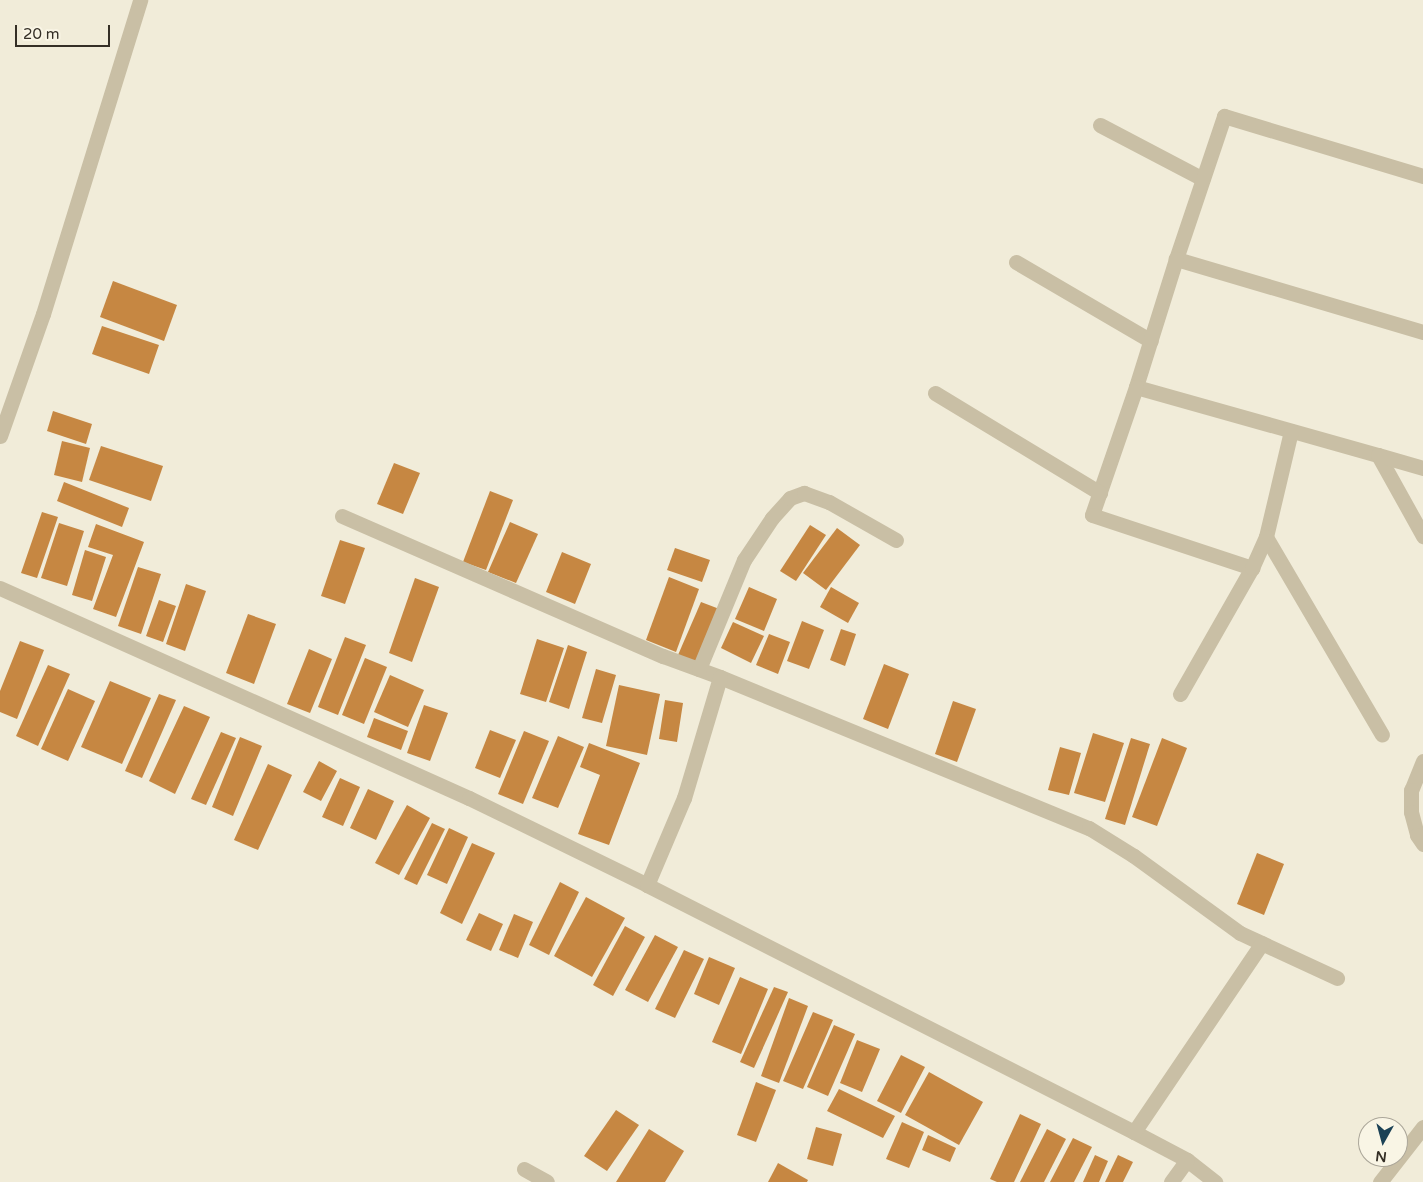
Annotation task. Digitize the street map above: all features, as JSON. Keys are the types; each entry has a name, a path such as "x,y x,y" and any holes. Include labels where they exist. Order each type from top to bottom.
{"street":[{"path":"0,436 43,314 140,0"},
{"path":"1252,568 1092,515 1136,387 1224,116 1423,176"},
{"path":"1100,125 1203,179"},
{"path":"1176,259 1423,332"},
{"path":"1016,262 1150,341"},
{"path":"1136,387 1423,468"},
{"path":"936,393 1100,493"},
{"path":"1180,694 1252,568 1266,538 1291,431"},
{"path":"1378,455 1423,536"},
{"path":"699,669 744,560 772,518 790,498 804,494 828,502 896,540"},
{"path":"342,516 663,656 720,677 1089,828 1134,856 1240,933 1337,978"},
{"path":"1266,538 1382,735"},
{"path":"0,588 469,798 647,885 1134,1132 1187,1160 1215,1182"},
{"path":"647,885 684,798 720,677"},
{"path":"1423,761 1411,790 1411,812 1417,835 1423,844"},
{"path":"1134,1132 1262,943"},
{"path":"1380,1182 1423,1127"},
{"path":"1171,1182 1187,1160"},
{"path":"524,1169 547,1182"}],"building":[{"path":"113,281 177,305 164,341 100,317"},
{"path":"102,326 159,345 149,374 92,354"},
{"path":"53,411 92,424 86,444 47,431"},
{"path":"62,441 90,448 82,482 54,475"},
{"path":"101,446 163,466 151,501 89,480"},
{"path":"394,463 420,473 403,514 377,504"},
{"path":"64,482 129,508 122,527 57,501"},
{"path":"490,491 513,500 486,570 463,562"},
{"path":"42,512 58,517 37,578 21,573"},
{"path":"510,522 538,534 516,583 488,572"},
{"path":"59,523 84,531 67,586 41,578"},
{"path":"96,524 144,542 116,617 93,609 113,555 88,547"},
{"path":"810,525 826,535 796,581 780,571"},
{"path":"837,528 860,545 826,590 803,573"},
{"path":"340,540 365,548 345,604 321,596"},
{"path":"675,548 710,560 702,582 667,570"},
{"path":"85,550 106,557 92,601 72,595"},
{"path":"562,552 591,564 575,604 546,592"},
{"path":"138,567 161,574 141,634 118,626"},
{"path":"669,577 699,589 676,652 646,640"},
{"path":"415,578 439,587 412,662 389,653"},
{"path":"186,584 206,591 185,651 166,644"},
{"path":"749,587 777,599 764,631 735,619"},
{"path":"831,587 859,603 848,623 820,607"},
{"path":"159,600 176,606 163,642 146,636"},
{"path":"701,602 722,610 699,664 678,655"},
{"path":"248,614 276,624 254,684 226,673"},
{"path":"802,621 824,630 809,669 787,661"},
{"path":"733,622 764,636 751,663 721,648"},
{"path":"841,629 856,634 845,666 830,660"},
{"path":"769,634 790,642 778,674 756,665"},
{"path":"345,637 366,645 338,715 318,707"},
{"path":"537,639 564,648 546,702 520,694"},
{"path":"20,641 44,650 17,719 0,712 0,691"},
{"path":"568,645 587,652 569,709 549,702"},
{"path":"309,649 332,659 310,713 287,704"},
{"path":"365,658 387,667 364,724 342,715"},
{"path":"884,664 909,674 888,729 863,719"},
{"path":"48,665 70,674 38,746 16,736"},
{"path":"596,669 616,675 602,723 582,718"},
{"path":"390,675 424,690 408,727 374,712"},
{"path":"110,681 151,698 122,764 81,747"},
{"path":"619,685 660,694 647,755 606,746"},
{"path":"68,689 95,701 68,761 41,749"},
{"path":"159,694 176,700 142,778 125,771"},
{"path":"665,700 683,703 677,742 659,739"},
{"path":"953,701 976,709 957,762 935,754"},
{"path":"424,705 448,713 430,761 407,753"},
{"path":"184,706 210,717 175,794 149,781"},
{"path":"374,718 408,731 401,750 367,737"},
{"path":"490,730 516,740 500,778 475,768"},
{"path":"524,731 549,741 523,804 498,794"},
{"path":"221,732 236,738 206,805 191,799"},
{"path":"1093,733 1124,743 1105,802 1074,793"},
{"path":"558,736 584,747 558,808 532,798"},
{"path":"240,737 262,746 233,816 212,807"},
{"path":"1131,738 1150,744 1125,825 1105,819"},
{"path":"1162,738 1187,748 1157,826 1132,817"},
{"path":"589,743 640,763 609,845 578,834 600,775 580,767"},
{"path":"1060,747 1081,753 1069,795 1048,790"},
{"path":"319,761 337,771 321,801 303,792"},
{"path":"268,764 292,775 258,850 234,840"},
{"path":"340,778 360,787 343,826 322,817"},
{"path":"368,789 394,801 376,840 350,828"},
{"path":"407,805 430,818 399,875 375,863"},
{"path":"432,823 445,829 417,885 404,879"},
{"path":"449,828 468,837 447,884 427,875"},
{"path":"472,843 495,853 462,924 440,913"},
{"path":"1257,853 1284,864 1264,915 1237,904"},
{"path":"560,882 579,892 549,955 529,945"},
{"path":"586,897 625,918 592,977 554,956"},
{"path":"479,913 503,924 491,951 466,940"},
{"path":"514,914 533,922 518,958 499,950"},
{"path":"625,926 645,937 613,996 593,985"},
{"path":"655,935 678,947 648,1002 625,990"},
{"path":"684,950 704,959 675,1018 655,1009"},
{"path":"709,957 735,968 719,1005 694,994"},
{"path":"740,977 768,989 741,1054 712,1042"},
{"path":"774,987 788,992 754,1068 740,1062"},
{"path":"789,998 808,1006 779,1083 761,1076"},
{"path":"813,1012 833,1020 803,1089 783,1081"},
{"path":"834,1025 855,1034 828,1096 807,1087"},
{"path":"857,1040 880,1049 862,1092 840,1083"},
{"path":"901,1055 925,1067 901,1113 877,1101"},
{"path":"929,1072 983,1102 959,1145 905,1115"},
{"path":"756,1082 776,1090 756,1142 737,1135"},
{"path":"839,1089 895,1116 883,1138 827,1111"},
{"path":"616,1110 639,1125 607,1171 584,1156"},
{"path":"1020,1114 1041,1124 1014,1182 997,1182 990,1179"},
{"path":"902,1122 924,1132 909,1168 886,1159"},
{"path":"816,1127 842,1134 833,1166 807,1159"},
{"path":"649,1129 684,1151 665,1182 616,1182"},
{"path":"1047,1129 1066,1139 1044,1182 1020,1182"},
{"path":"928,1135 956,1148 950,1162 922,1150"},
{"path":"1073,1138 1092,1147 1074,1182 1050,1182"},
{"path":"1095,1155 1108,1161 1099,1182 1083,1182"},
{"path":"1118,1155 1133,1162 1123,1182 1105,1182"},
{"path":"778,1163 808,1180 807,1182 768,1182"}]}
